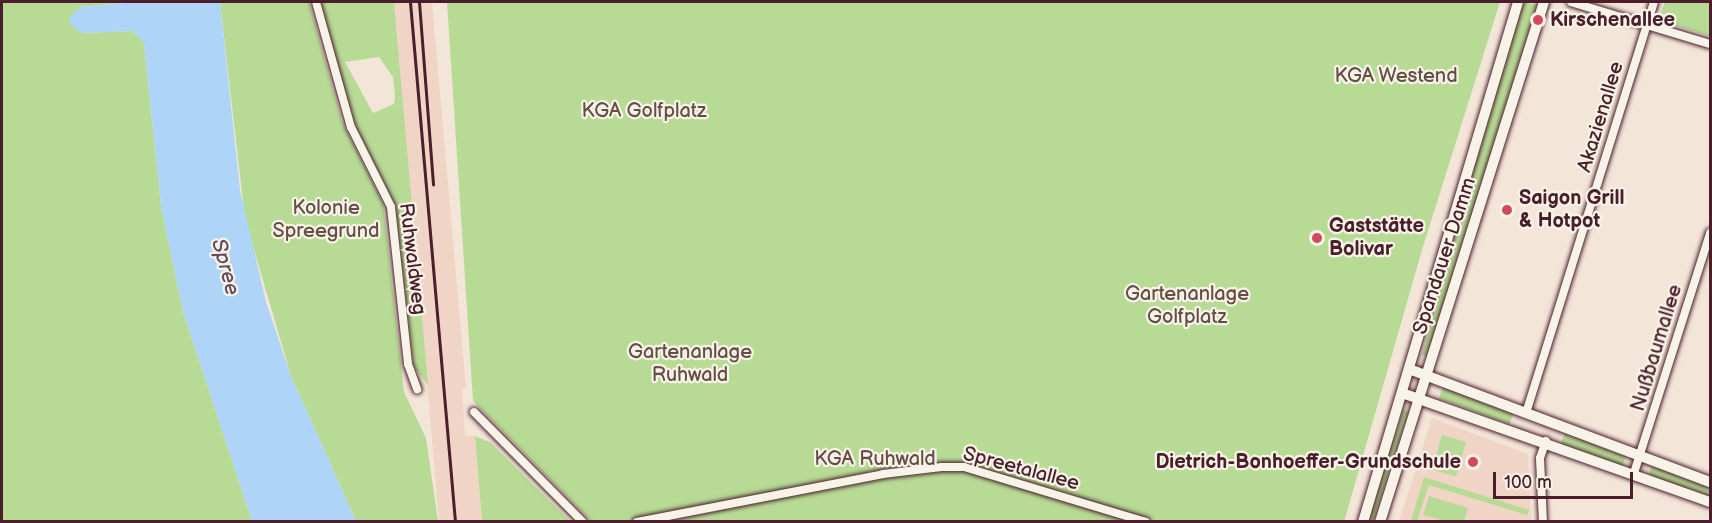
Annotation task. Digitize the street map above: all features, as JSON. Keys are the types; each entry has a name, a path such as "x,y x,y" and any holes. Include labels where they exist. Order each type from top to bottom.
{"main road":[{"name":"Spandauer Damm","path":"1363,522 1409,369 1434,272 1518,2"},
{"name":"Spandauer Damm","path":"1380,522 1544,2"},
{"path":"1409,369 1710,482"},
{"path":"1402,393 1520,431 1710,502"},
{"path":"1520,431 1526,413"},
{"path":"1546,441 1553,423"}],"street":[{"name":"Ruhwaldweg","path":"316,2 351,127 391,207 408,364 417,389"},
{"path":"1571,2 1710,44"},
{"name":"Akazienallee","path":"1526,413 1654,2"},
{"name":"Nußbaumallee","path":"1634,473 1710,233"},
{"path":"474,412 583,522"},
{"path":"1543,522 1540,458 1546,441"},
{"name":"Spreetalallee","path":"637,522 883,474 942,467 964,467 1146,522"}],"shaded area":[{"path":"394,2 432,2 466,388 462,389 465,436 475,436 482,521 439,521"},
{"name":"Dietrich-Bonhoeffer-Grundschule","path":"1432,418 1528,454 1531,521 1399,522"}],"green space":[{"path":"2,2 136,2 80,7 81,33 133,31 144,43 161,206 183,312 252,521 2,521"},
{"name":"Kolonie Spreegrund","path":"220,2 309,2 342,122 383,203 404,392 426,438 438,521 356,521 291,376 245,219"},
{"path":"320,2 394,2 428,385 414,367 394,203 355,125","holes":["379,57 393,77 394,104 373,113 345,62"]},
{"path":"447,2 1500,2 1422,250 1344,522 591,521 473,401"},
{"path":"1523,2 1538,5 1427,356 1422,355 1433,313 1433,291"},
{"path":"1665,2 1710,2 1710,36 1664,22 1660,15"},
{"path":"1443,387 1513,413 1509,424 1439,398"},
{"path":"1403,410 1409,412 1373,522 1367,521"},
{"path":"1565,433 1626,455 1622,467 1561,444"},
{"path":"1442,435 1466,442 1456,476 1432,470"},
{"path":"475,436 490,442 570,521 482,521"},
{"path":"1652,465 1710,486 1710,498 1649,475"},
{"path":"1424,477 1529,510 1527,515 1429,485 1417,521 1411,521"},
{"path":"1429,496 1468,508 1464,521 1445,521 1423,515"}],"water":[{"name":"Spree","path":"136,2 220,2 240,190 266,302 291,376 356,521 252,521 183,312 161,206 144,43 133,31 81,33 70,24 70,17 80,7"}],"railway":[{"path":"410,2 455,522"},
{"path":"419,2 433,184"}],"place":[{"name":"Kirschenallee","path":"1538,20"},
{"name":"Saigon Grill & Hotpot","path":"1507,210"},
{"name":"Gaststätte Bolivar","path":"1317,238"},
{"name":"Dietrich-Bonhoeffer-Grundschule","path":"1473,462"}],"park label":[{"name":"KGA Westend","path":"1396,76"},
{"name":"KGA Golfplatz","path":"644,111"},
{"name":"Gartenanlage Golfplatz","path":"1187,306"},
{"name":"Gartenanlage Ruhwald","path":"690,364"},
{"name":"KGA Ruhwald","path":"875,459"}]}
